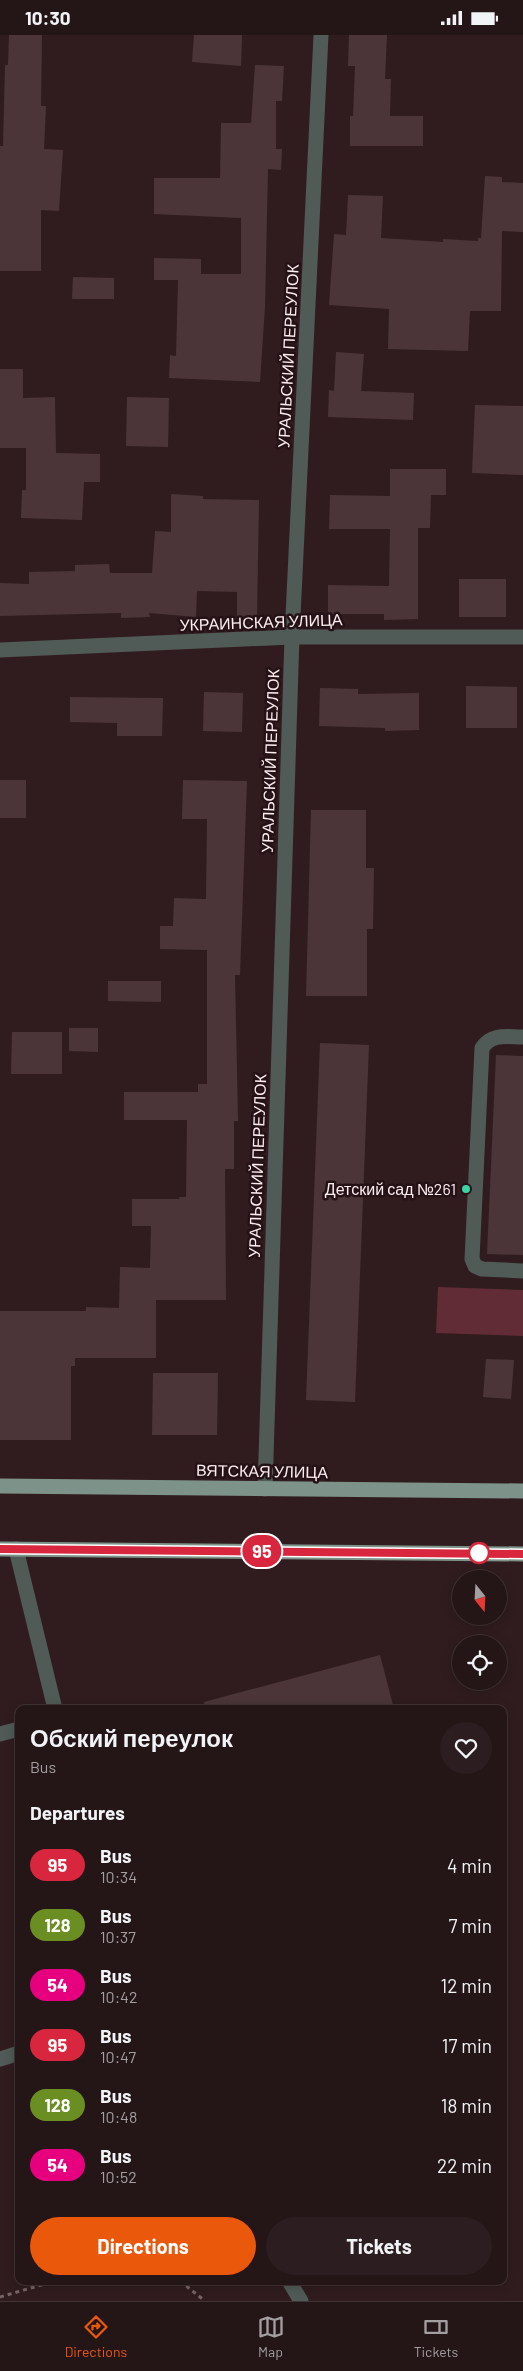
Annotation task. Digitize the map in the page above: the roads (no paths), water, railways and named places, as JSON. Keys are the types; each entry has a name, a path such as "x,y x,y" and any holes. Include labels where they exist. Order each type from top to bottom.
{"main road":[{"name":"ВЯТСКАЯ УЛИЦА","path":"0,1486 523,1491"},
{"path":"0,1549 523,1554"}],"street":[{"name":"УРАЛЬСКИЙ ПЕРЕУЛОК","path":"265,1489 292,637 321,35"},
{"name":"УКРАИНСКАЯ УЛИЦА","path":"0,650 292,637 523,637"},
{"path":"523,1037 496,1037 487,1040 482,1049 472,1259 475,1266 482,1269 523,1271"},
{"path":"16,1549 54,1705"},
{"path":"0,1734 15,1730"},
{"path":"0,2059 15,2054"},
{"path":"291,2285 301,2301"}],"place":[{"name":"Детский сад №261","path":"466,1189"}]}
